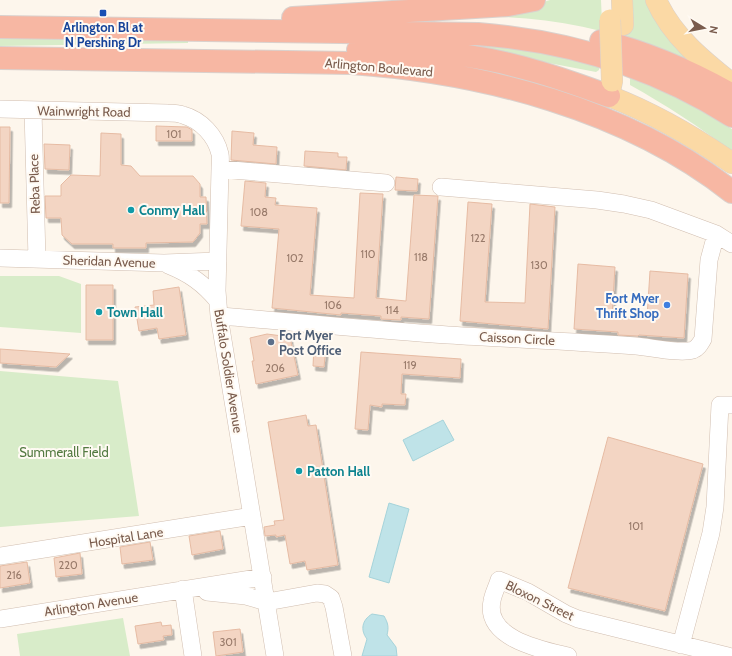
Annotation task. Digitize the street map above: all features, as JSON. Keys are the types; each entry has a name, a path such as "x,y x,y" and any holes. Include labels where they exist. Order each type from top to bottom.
{"highway":[{"path":"227,30 281,19 508,5 534,0"},
{"path":"0,27 478,34 501,36 560,45 625,64 672,82 732,116"},
{"path":"478,34 533,27 596,40 631,49 662,60 732,95"},
{"path":"262,62 343,50 422,51 482,58 615,90"},
{"name":"Arlington Boulevard","path":"0,58 329,62 396,67 462,77 527,93 591,114 631,131 669,151 732,192"}],"main road":[{"path":"622,0 614,15 615,90 654,116 685,132 732,163"},
{"path":"656,0 669,24 687,46 732,84"}],"street":[{"name":"Wainwright Road","path":"0,109 168,113"},
{"name":"Reba Place","path":"33,110 36,259"},
{"name":"Buffalo Soldier Avenue","path":"168,113 182,114 196,120 207,130 214,140 220,154 218,261 219,308 276,656"},
{"path":"220,170 386,183"},
{"path":"441,187 597,200 651,210 716,234 732,244"},
{"name":"Caisson Circle","path":"219,308 349,327 501,338 562,340 686,351 694,349 700,345 703,339 709,260 716,234"},
{"name":"Sheridan Avenue","path":"0,258 164,263 218,261"},
{"path":"164,263 187,273 206,287 219,308"},
{"path":"682,644 711,533 716,506 720,405 732,406"},
{"name":"Hospital Lane","path":"0,556 252,516"},
{"name":"Arlington Avenue","path":"0,619 263,577"},
{"name":"Bloxon Street","path":"568,656 515,640 499,627 493,619 492,610 492,601 499,580 528,592 566,614 578,619 728,656"},
{"path":"183,589 193,656"},
{"name":"Arlington Avenue","path":"183,589 246,596 267,602"},
{"path":"267,602 317,594 324,594 331,598 343,656"}],"green space":[{"path":"550,0 601,0 602,23 627,0 650,0 697,64 666,50 617,35 559,22 520,18 487,17 393,22 525,8"},
{"path":"0,37 188,39 188,43 0,46"},
{"path":"476,45 536,51 599,66 599,70 596,72 460,46"},
{"path":"630,76 676,96 732,129 732,151 682,116 630,85"},
{"path":"0,276 59,276 81,284 81,333 0,327"},
{"name":"Summerall Field","path":"0,371 118,381 139,516 0,527"},
{"path":"123,618 130,656 20,656 17,634"}],"water":[{"path":"443,420 454,440 413,461 403,440"},
{"path":"389,503 409,509 389,583 369,577"},
{"path":"372,614 384,616 388,625 387,635 396,647 397,656 362,656 367,639 363,632 363,625 366,619"}],"building":[{"path":"156,126 187,127 192,130 192,141 156,141"},
{"path":"0,127 10,127 9,203 0,203"},
{"path":"232,131 254,133 253,145 277,147 276,164 231,160"},
{"name":"Conmy Hall","path":"101,133 121,134 121,165 131,166 140,176 193,176 200,184 200,197 206,197 207,224 200,224 200,233 193,242 146,243 146,248 113,248 113,244 72,244 62,235 61,218 46,218 45,196 61,196 61,185 71,175 100,176"},
{"path":"44,144 70,145 69,170 45,169"},
{"path":"305,151 338,153 338,157 347,157 346,170 304,166"},
{"path":"396,177 418,179 417,191 395,190"},
{"path":"245,181 266,183 265,197 276,198 275,205 317,208 310,295 354,298 360,193 383,194 376,298 406,301 414,195 438,196 429,319 401,317 401,320 381,319 381,316 341,313 341,315 272,308 279,229 241,226"},
{"path":"468,202 492,204 485,302 525,303 530,204 555,207 548,329 460,321"},
{"path":"578,264 615,267 612,316 647,318 650,271 688,274 684,338 618,335 618,332 574,329"},
{"name":"Town Hall","path":"86,285 113,285 113,340 86,340"},
{"path":"179,287 186,335 159,339 157,328 139,331 135,307 154,305 153,291"},
{"path":"267,334 290,337 298,375 256,384 250,338"},
{"path":"314,346 326,346 324,367 313,366"},
{"path":"0,349 70,354 56,367 0,363"},
{"path":"361,352 461,359 460,378 402,374 401,394 406,394 405,405 382,404 382,407 370,405 368,430 355,429"},
{"name":"Patton Hall","path":"306,415 308,426 316,425 338,565 307,570 305,561 290,564 285,535 276,537 276,535 265,536 264,527 275,525 274,521 284,520 268,422"},
{"path":"608,437 703,464 665,611 568,588"},
{"path":"220,531 223,549 192,555 189,536"},
{"path":"150,542 153,560 122,564 120,547"},
{"path":"80,553 82,574 56,577 54,558"},
{"path":"27,562 30,583 0,588 0,566"},
{"path":"161,622 162,626 171,625 172,635 163,636 164,640 138,644 135,626"},
{"path":"240,629 243,652 216,656 213,632"}],"place":[{"name":"Arlington Bl at N Pershing Dr","path":"103,13"},
{"name":"Conmy Hall","path":"131,210"},
{"name":"Fort Myer Thrift Shop","path":"667,305"},
{"name":"Town Hall","path":"99,312"},
{"name":"Fort Myer Post Office","path":"271,342"},
{"name":"Patton Hall","path":"299,471"}]}
